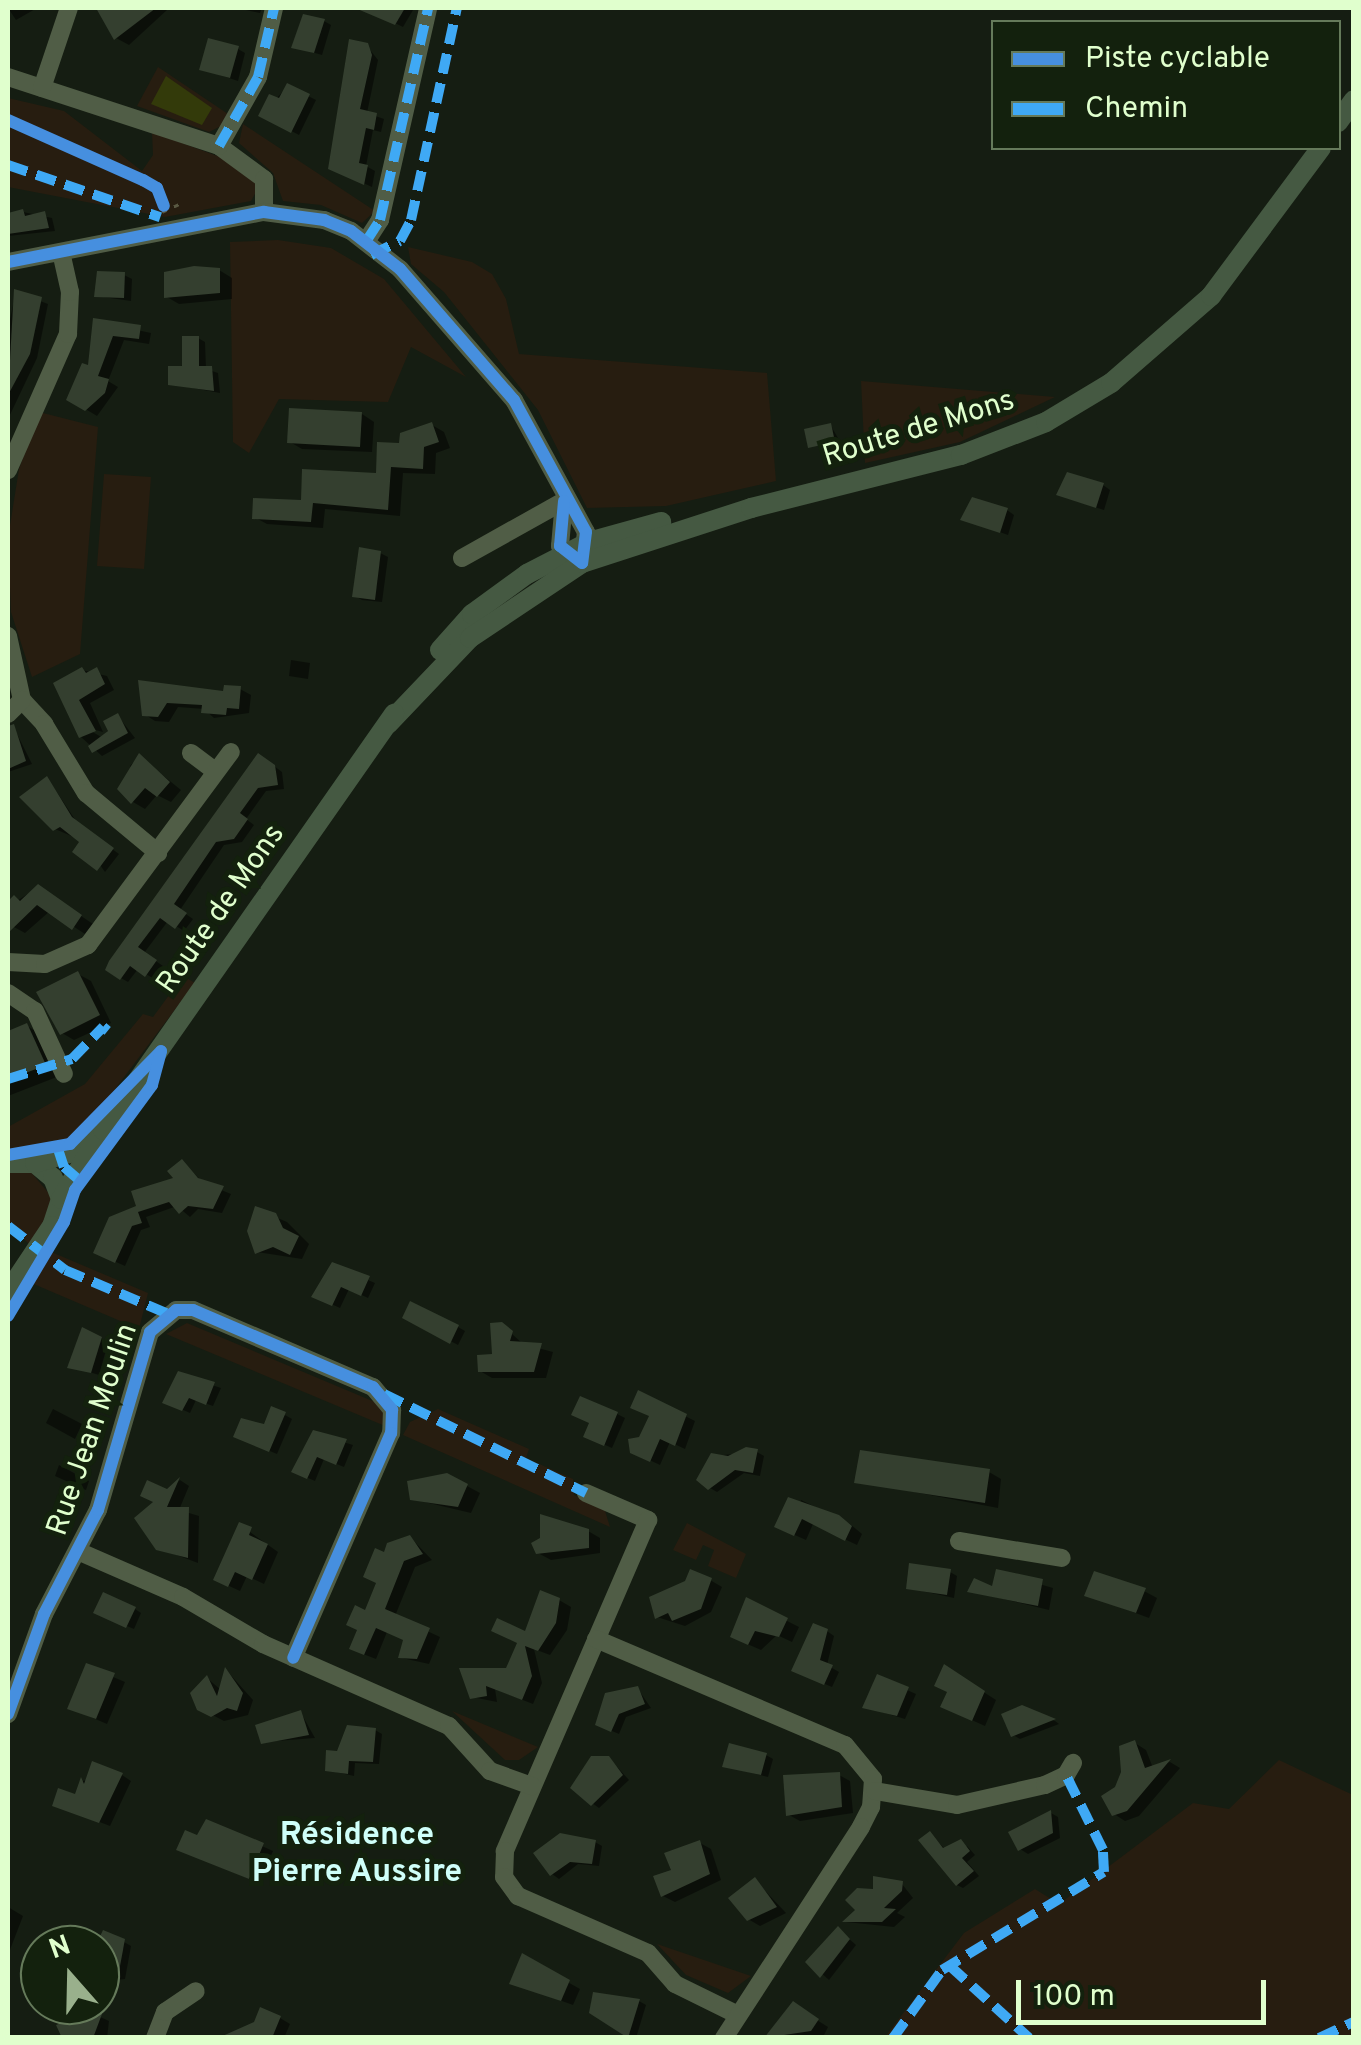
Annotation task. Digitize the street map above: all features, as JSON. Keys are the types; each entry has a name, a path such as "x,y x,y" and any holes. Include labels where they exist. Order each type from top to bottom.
{"main road":[{"name":"Route de Mons","path":"572,558 961,455 1046,422 1098,391 1162,343 1210,296 1320,150"},
{"name":"Route de Mons","path":"8,1292 52,1226 61,1199 102,1130 388,724 470,638 589,542 676,518 750,508"},
{"name":"Route de Mons","path":"35,1163 72,1152 102,1130"},
{"path":"8,1163 35,1163 53,1178 61,1199"}],"street":[{"path":"42,88 69,8"},
{"path":"219,146 258,76 274,8"},
{"path":"367,240 380,220 428,8"},
{"path":"8,78 219,146 264,179 264,212"},
{"path":"8,262 264,212 324,220 367,240 514,400 589,542"},
{"path":"8,470 68,334 70,292 61,252"},
{"path":"462,558 564,501"},
{"path":"564,501 572,558"},
{"path":"8,636 22,700 86,792 158,853"},
{"path":"8,714 22,700"},
{"path":"8,962 45,964 88,945 231,752"},
{"path":"191,753 215,771"},
{"path":"8,993 34,1011 64,1074"},
{"name":"Rue Jean Moulin","path":"8,1714 44,1614 80,1552 150,1332 166,1313 194,1310 373,1387 392,1410 391,1433 292,1658"},
{"path":"586,1493 648,1520 505,1851 510,1888 648,1953 675,1984 738,2015"},
{"path":"959,1541 1062,1558"},
{"path":"80,1552 183,1596 292,1658 448,1726 490,1770 532,1786"},
{"path":"596,1639 844,1745 868,1768 875,1791 861,1827 724,2038"},
{"path":"875,1791 957,1805 1060,1779 1072,1763"},
{"path":"155,2038 166,2012 196,1991"}],"path":[{"path":"164,206 181,203"}],"shaded area":[{"path":"158,67 228,114 221,126 209,132 137,106"},
{"path":"166,76 212,108 202,125 151,104"},
{"path":"8,98 64,111 142,171 153,155 152,132 220,157 255,183 256,192 251,201 165,217 8,187"},
{"path":"243,124 375,211 362,223 321,205 283,201 273,173 239,143"},
{"path":"278,240 331,248 384,279 466,377 411,347 388,402 279,399 249,453 233,442 230,242"},
{"path":"408,247 472,262 492,274 506,299 519,354 767,373 776,481 666,506 587,508 538,410 444,292 411,264"},
{"path":"861,381 1055,397 960,442 865,463"},
{"path":"39,412 98,427 80,654 32,677 11,612 8,538 19,469"},
{"path":"104,474 151,477 144,569 97,566"},
{"path":"183,976 195,983 91,1121 55,1147 8,1151 8,1127 85,1084 143,1014 153,1017"},
{"path":"8,1170 30,1171 52,1197 50,1216 29,1244 8,1223"},
{"path":"49,1251 148,1293 139,1329 29,1282"},
{"path":"187,1323 382,1405 385,1426 166,1334"},
{"path":"438,1409 529,1449 526,1458 573,1479 574,1495 605,1511 610,1527 403,1435 410,1422"},
{"path":"687,1523 746,1554 736,1578 708,1566 714,1550 703,1545 696,1560 673,1550"},
{"path":"452,1711 538,1747 519,1760 505,1760"},
{"path":"1279,1760 1353,1795 1353,2037 885,2037 964,1933 1035,1889 1059,1904 1193,1803 1229,1809"},
{"path":"657,1944 751,1976 728,1993 686,1975"}],"building":[{"path":"96,8 156,8 114,40"},
{"path":"355,8 405,8 395,25"},
{"path":"303,14 325,19 314,53 291,48"},
{"path":"208,38 239,46 230,78 199,70"},
{"path":"349,39 368,43 372,55 360,109 377,113 374,130 366,128 359,163 368,165 364,185 328,169"},
{"path":"287,83 310,94 291,133 258,116 269,94 279,98"},
{"path":"23,209 25,216 45,211 49,228 8,234 8,213"},
{"path":"194,266 220,268 220,293 164,298 164,272"},
{"path":"97,271 125,272 124,298 94,297"},
{"path":"14,289 42,297 30,354 8,395"},
{"path":"93,318 141,325 139,339 113,336 98,376 109,379 105,393 85,411 66,400 82,363 88,365"},
{"path":"182,336 199,336 199,366 212,366 214,391 168,385 168,366 182,366"},
{"path":"289,408 362,412 360,447 287,443"},
{"path":"432,422 439,442 424,447 423,469 391,467 388,510 313,503 311,522 252,519 253,498 301,500 302,469 376,473 377,442 399,443 400,433"},
{"path":"831,423 835,442 808,448 804,429"},
{"path":"1067,472 1104,483 1096,508 1056,495"},
{"path":"972,497 1008,508 1000,533 960,520"},
{"path":"359,547 381,551 375,600 352,597"},
{"path":"82,667 86,673 97,667 105,684 79,700 96,731 79,738 53,683"},
{"path":"138,680 223,691 224,685 241,686 239,709 227,708 226,715 201,713 202,705 167,703 158,717 142,716"},
{"path":"118,713 128,733 92,753 88,746 108,731 103,721"},
{"path":"14,724 26,761 8,769 8,726"},
{"path":"139,753 170,782 157,797 145,788 131,804 117,789"},
{"path":"258,753 275,765 278,785 258,788 240,813 248,819 234,839 216,842 174,904 187,913 175,929 160,918 138,947 157,960 145,977 130,966 120,980 105,970 109,961"},
{"path":"47,776 72,817 114,848 97,871 72,852 79,842 60,827 53,831 19,797"},
{"path":"38,884 82,915 72,930 37,905 8,933 8,901 14,895 20,901"},
{"path":"78,971 100,1015 60,1035 36,992"},
{"path":"27,1023 46,1065 8,1080 8,1031"},
{"path":"182,1159 198,1178 224,1186 213,1209 188,1206 179,1214 169,1202 138,1212 142,1223 132,1226 115,1263 93,1253 109,1217 136,1206 131,1191 173,1178 167,1171"},
{"path":"255,1206 276,1213 283,1228 299,1236 290,1255 273,1247 255,1254 247,1231"},
{"path":"332,1262 370,1276 361,1296 341,1287 332,1306 311,1297"},
{"path":"410,1301 459,1325 450,1344 402,1318"},
{"path":"502,1322 513,1331 510,1341 542,1343 534,1372 478,1372 477,1355 492,1354 490,1323"},
{"path":"82,1327 102,1337 91,1373 67,1368"},
{"path":"178,1371 215,1382 206,1405 189,1398 182,1411 162,1403"},
{"path":"638,1390 687,1414 675,1446 660,1439 650,1462 630,1453 628,1439 639,1437 649,1416 630,1408"},
{"path":"580,1396 618,1412 604,1446 583,1437 589,1423 571,1415"},
{"path":"271,1406 286,1412 269,1452 233,1437 241,1418 264,1424"},
{"path":"313,1430 347,1439 336,1465 317,1457 307,1479 291,1472"},
{"path":"746,1447 758,1449 753,1473 735,1470 708,1490 696,1480 711,1453 728,1456"},
{"path":"860,1450 990,1469 985,1503 854,1483"},
{"path":"447,1473 468,1484 458,1507 410,1500 407,1481"},
{"path":"180,1477 167,1507 189,1507 188,1558 156,1550 134,1518 153,1502 140,1496 147,1480 167,1489"},
{"path":"788,1497 839,1515 852,1526 845,1541 802,1519 794,1536 774,1527"},
{"path":"540,1514 589,1529 589,1548 536,1554 531,1543 540,1538"},
{"path":"239,1522 252,1527 249,1535 268,1544 252,1580 235,1572 228,1587 213,1580"},
{"path":"410,1535 423,1554 404,1561 385,1609 430,1628 417,1659 398,1658 403,1640 376,1628 364,1655 349,1649 357,1630 346,1625 355,1605 365,1610 376,1583 363,1577 375,1548 384,1552 387,1543"},
{"path":"909,1563 951,1569 947,1595 906,1589"},
{"path":"690,1569 712,1578 701,1609 672,1621 668,1613 655,1619 649,1597 685,1581"},
{"path":"996,1569 1043,1579 1038,1606 967,1592 974,1578 992,1586"},
{"path":"1094,1571 1146,1588 1136,1613 1084,1596"},
{"path":"540,1590 560,1598 556,1623 538,1651 525,1646 532,1676 522,1700 486,1686 487,1696 470,1699 459,1668 506,1668 517,1643 491,1631 497,1618 525,1631"},
{"path":"103,1592 136,1607 126,1628 93,1613"},
{"path":"746,1597 788,1618 779,1637 755,1631 748,1645 730,1637"},
{"path":"813,1623 828,1629 820,1660 833,1665 824,1685 791,1671"},
{"path":"86,1663 115,1673 96,1719 67,1709"},
{"path":"944,1664 985,1691 972,1721 940,1707 947,1692 934,1686"},
{"path":"225,1667 243,1693 237,1711 227,1708 211,1717 197,1710 190,1693 207,1675 217,1696"},
{"path":"877,1674 909,1687 897,1716 862,1708"},
{"path":"638,1686 645,1704 619,1714 611,1732 595,1725 605,1693"},
{"path":"1022,1705 1056,1719 1011,1737 1001,1714"},
{"path":"301,1710 309,1735 261,1744 255,1725"},
{"path":"347,1725 376,1728 373,1762 349,1761 348,1774 325,1771 326,1750 337,1751"},
{"path":"1135,1740 1145,1768 1171,1759 1127,1811 1112,1816 1101,1796 1115,1787 1121,1772 1119,1746"},
{"path":"729,1743 767,1753 761,1775 722,1767"},
{"path":"591,1756 609,1756 623,1775 591,1806 570,1788"},
{"path":"92,1761 123,1773 99,1823 52,1806 58,1788 75,1794 81,1777 84,1784"},
{"path":"840,1772 842,1807 786,1816 783,1775"},
{"path":"1051,1810 1053,1833 1018,1851 1008,1832"},
{"path":"206,1819 264,1843 249,1879 176,1850 185,1830 197,1835"},
{"path":"930,1831 943,1848 961,1839 970,1851 962,1858 974,1871 956,1886 918,1840"},
{"path":"560,1833 596,1840 592,1864 570,1862 550,1876 533,1853"},
{"path":"700,1840 710,1874 661,1897 653,1876 671,1870 664,1853"},
{"path":"873,1876 903,1881 902,1891 884,1908 896,1909 882,1922 842,1922 855,1910 845,1900 857,1888 873,1889"},
{"path":"755,1877 777,1907 747,1921 728,1898"},
{"path":"838,1926 850,1939 820,1978 805,1962"},
{"path":"120,1937 125,1939 120,1966"},
{"path":"522,1953 570,1980 561,2001 509,1984"},
{"path":"593,1992 640,1999 628,2038 589,2013"},
{"path":"793,2001 819,2019 811,2031 764,2038"},
{"path":"260,2007 281,2016 272,2038 218,2038 254,2022"},
{"path":"56,2025 98,2025 93,2038 62,2038"}],"marked path":[{"path":"219,146 258,77 274,8"},
{"path":"367,240 380,220 428,8"},
{"path":"371,255 400,241 411,220 457,8"},
{"path":"8,165 160,217"},
{"path":"8,1079 72,1059 103,1027 108,1031"},
{"path":"58,1149 64,1167 81,1182"},
{"path":"8,1226 65,1270 166,1313"},
{"path":"384,1394 586,1493"},
{"path":"893,2038 942,1970 1104,1872 1103,1850 1066,1775"},
{"path":"950,1966 1029,2038"},
{"path":"1319,2038 1354,2022"}],"cycle path":[{"path":"8,120 143,180 157,188 164,206"},
{"path":"8,262 264,212 324,220 351,231 400,269 514,400 586,532 582,563 560,546 564,501"},
{"path":"8,1155 70,1144 161,1051"},
{"path":"8,1316 64,1222 75,1190 152,1085 161,1051"},
{"path":"8,1714 44,1614 98,1510 150,1332 176,1310 193,1310 373,1387 392,1410 391,1433 293,1658"}],"district":[{"name":"Résidence Pierre Aussire","path":"357,1856"}]}
